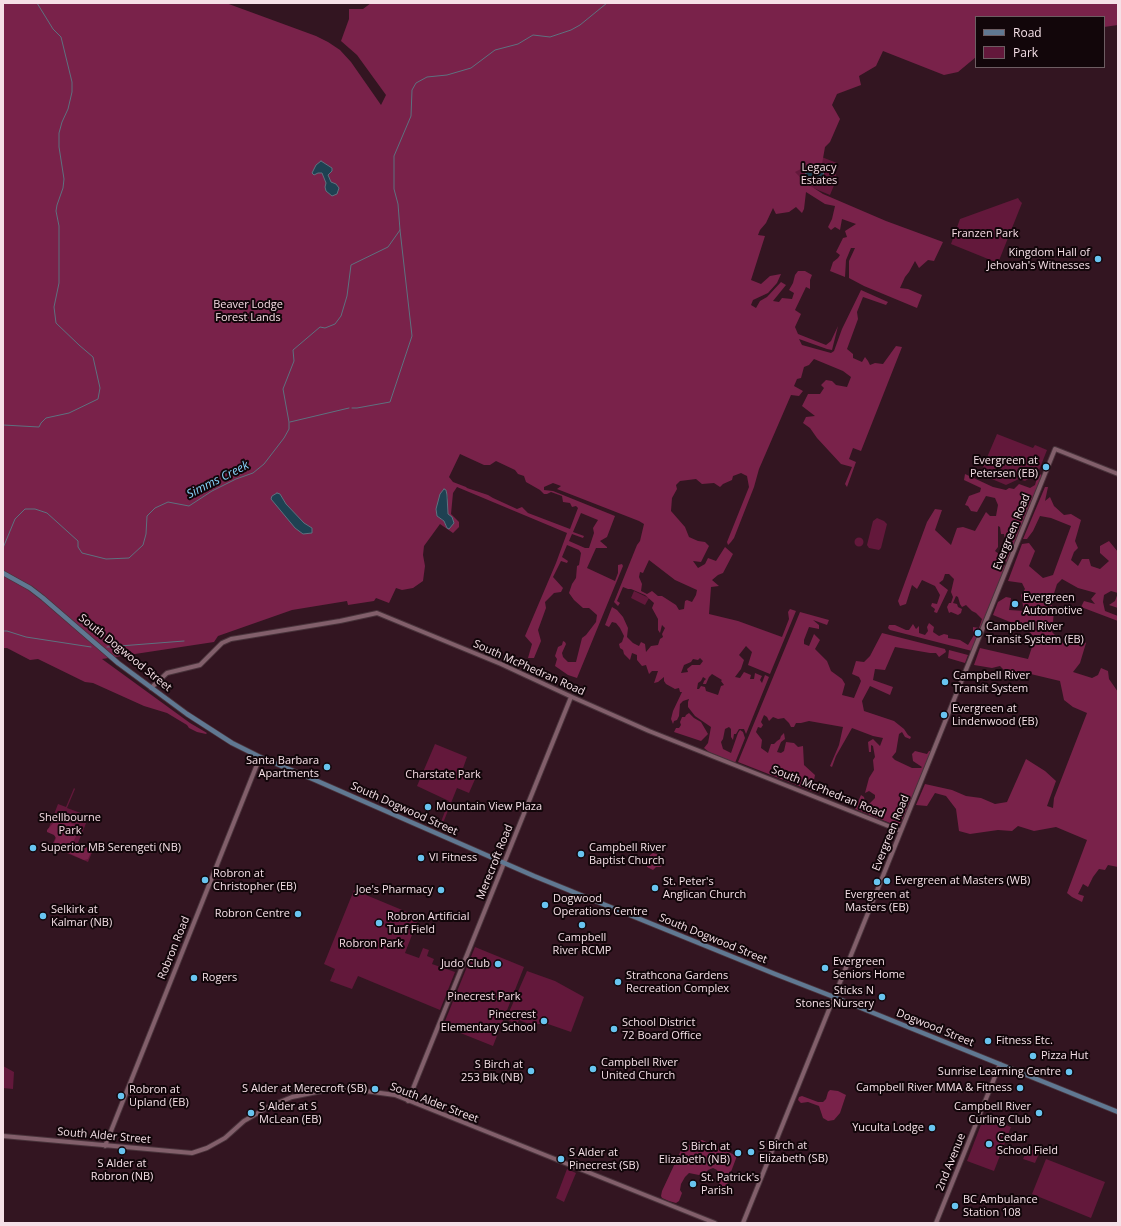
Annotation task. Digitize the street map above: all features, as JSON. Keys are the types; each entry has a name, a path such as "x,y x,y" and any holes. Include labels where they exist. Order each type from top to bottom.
{"main road":[{"name":"South Dogwood Street","path":"3,573 14,578 43,598 118,663 151,688 210,730 232,743 260,757 504,863 834,997"},
{"name":"Dogwood Street","path":"834,997 1118,1112"}],"street":[{"name":"Evergreen Road","path":"743,1223 1055,449 1118,474"},
{"name":"South McPhedran Road","path":"151,688 167,673 200,665 222,643 231,639 340,621 377,613 501,664 649,731 901,831"},
{"name":"Merecroft Road","path":"408,1101 571,697"},
{"name":"Robron Road","path":"105,1146 260,757"},
{"name":"2nd Avenue","path":"936,1223 1000,1064"},
{"name":"South Alder Street","path":"3,1136 192,1153 207,1148 226,1138 244,1121 270,1106 292,1097 332,1089 351,1089 395,1095 715,1223"}],"green space":[{"name":"Beaver Lodge Forest Lands","path":"3,3 226,3 316,36 328,42 340,50 351,62 381,105 386,95 357,55 341,41 349,19 349,9 363,9 371,3 1118,3 1118,25 1105,27 1105,16 975,16 975,58 958,72 944,75 883,51 876,66 859,76 861,85 837,94 832,105 840,119 830,142 825,147 822,164 813,167 805,167 795,172 806,183 823,194 886,221 943,242 934,261 928,260 919,268 915,261 900,288 908,289 922,295 917,308 864,286 849,278 849,261 855,248 851,248 846,260 845,277 830,271 833,262 840,255 836,252 843,238 847,237 845,231 856,224 842,219 840,230 835,227 831,230 828,227 832,219 835,206 825,204 806,192 804,209 802,213 796,207 789,212 776,214 773,208 766,223 760,230 758,235 765,236 751,280 761,284 770,276 781,274 777,283 768,293 753,300 751,305 756,308 760,301 767,297 781,282 786,285 773,301 779,302 782,298 792,299 794,293 789,290 795,275 798,271 805,271 812,275 810,280 810,289 806,287 795,310 801,314 795,327 798,334 826,345 831,341 838,326 832,350 799,339 802,345 831,353 834,351 842,329 861,290 888,302 886,305 863,297 857,312 858,319 847,349 853,354 853,358 862,362 865,357 870,365 875,363 883,364 896,346 902,347 861,451 853,448 849,459 856,462 847,487 845,484 852,467 841,464 817,438 810,428 803,423 806,417 815,416 802,406 808,394 820,394 824,388 821,385 826,380 832,381 836,385 847,387 851,377 843,371 814,359 809,365 804,367 801,378 797,379 794,386 803,391 799,396 791,395 759,469 754,487 734,538 728,545 727,542 749,487 747,476 741,473 733,476 732,480 720,487 714,483 702,484 696,479 680,481 676,485 677,489 672,498 671,511 685,527 689,537 705,542 709,546 701,562 693,561 698,568 705,564 708,558 716,561 725,547 733,554 723,573 712,580 719,586 711,587 709,614 738,621 782,637 789,619 788,612 790,609 796,611 770,674 748,665 752,652 746,646 739,655 744,660 741,669 735,677 740,678 744,672 751,675 750,679 754,679 755,673 762,676 760,680 762,683 765,675 769,677 746,734 744,729 739,729 736,734 734,734 733,740 731,737 731,729 729,727 725,729 721,742 723,749 731,753 740,730 743,732 745,738 735,763 709,752 704,748 708,743 711,727 695,716 688,707 689,699 680,704 679,716 673,724 671,719 673,711 682,692 680,692 679,688 675,689 666,684 664,677 658,682 654,683 658,671 652,671 649,674 646,665 642,666 637,660 637,655 632,653 630,660 620,648 619,644 622,642 624,636 620,628 616,623 612,622 609,627 605,625 612,607 623,617 628,628 627,637 639,646 641,642 645,644 646,652 651,646 658,645 660,639 663,637 662,634 665,628 662,625 660,633 658,630 658,619 652,608 654,603 645,595 623,587 617,601 620,603 618,606 614,602 640,541 644,524 557,489 561,486 553,483 544,487 544,490 553,491 615,516 607,537 600,541 607,548 596,548 587,568 615,581 618,573 618,565 622,564 623,566 577,678 568,675 555,666 557,659 555,656 558,647 562,645 563,641 566,644 562,653 563,657 568,662 576,662 582,638 596,622 597,615 589,608 583,608 569,593 576,578 577,566 579,565 581,553 579,550 567,545 562,557 568,561 567,563 561,561 553,577 563,588 561,592 554,593 545,602 546,608 538,630 541,641 534,658 528,658 532,644 525,636 567,533 457,487 453,493 451,514 459,522 459,527 453,533 440,524 424,546 423,555 425,566 423,581 413,588 402,590 396,588 389,603 376,598 374,601 348,605 347,601 292,610 218,636 214,642 102,659 190,723 207,733 206,734 189,728 187,725 167,713 144,706 93,683 85,682 38,659 30,660 7,648 3,648","holes":["460,454 484,465 490,465 496,461 524,476 526,482 544,494 551,492 562,496 563,502 570,503 572,507 576,506 578,508 570,529 528,513 522,507 517,509 488,495 453,482 449,477","446,490 448,498 448,514 454,523 447,528 444,521 440,518","581,513 598,520 593,528 594,533 589,548 585,548 569,541 572,534 583,538 584,536 573,532","649,560 675,580 697,590 692,602 687,600 685,601 684,609 679,610 676,605 662,596 658,596 652,591 647,594 641,591 642,584 639,577 640,572 643,573","700,658 703,661 700,665 692,665 687,669 688,672 681,673 684,665 691,662 693,659 698,660","712,674 722,680 721,681 724,685 721,686 718,695 706,691 705,687 701,686 697,689 698,683 703,677 706,679 703,684 706,684"]},
{"name":"Legacy Estates","path":"819,156 837,163 834,170 837,178 830,195 789,178 790,174"},
{"name":"Franzen Park","path":"1018,198 1022,203 998,263 951,244 960,219"},
{"path":"997,434 1033,448 1035,445 1047,450 1038,473 1025,481 1019,479 1006,485 980,474"},
{"path":"965,474 993,487 1006,490 1009,488 1014,489 1019,484 1030,488 1035,485 1037,478 1041,474 1041,480 1006,565 1005,553 1010,541 1005,540 1004,534 1001,534 1000,527 998,526 998,547 995,551 1003,557 1002,563 1006,567 972,651 890,630 888,628 889,625 895,625 909,630 913,624 916,629 919,626 919,633 925,635 928,631 927,627 929,623 934,627 933,632 939,636 944,634 948,635 948,638 960,640 968,645 974,635 973,627 979,628 982,619 966,605 962,607 958,597 956,596 953,603 957,604 958,607 962,609 961,613 958,615 951,612 949,613 947,607 949,603 951,603 953,597 951,592 954,579 949,574 945,574 943,580 939,583 948,590 937,613 934,612 935,609 931,606 932,603 937,604 940,595 935,586 922,580 917,589 912,585 906,604 900,606 898,601 927,522 935,509 942,510 935,530 951,545 957,528 963,527 975,531 986,512 990,516 996,516 998,505 995,498 986,496 977,512 971,511 968,506 965,505 969,496 980,492 981,488 964,480"},
{"path":"1045,487 1048,487 1045,501 1050,497 1054,506 1064,515 1071,514 1081,520 1075,541 1078,548 1074,552 1071,560 1078,566 1082,559 1089,559 1091,566 1100,569 1109,561 1100,553 1100,546 1109,541 1118,552 1118,593 1111,591 1104,595 1103,602 1105,611 1118,616 1118,621 1081,607 1084,601 1095,604 1091,599 1096,593 1078,588 1062,579 1057,584 1051,603 1054,611 1052,632 1067,647 1076,637 1086,643 1080,663 1073,672 1092,678 1098,675 1101,668 1108,671 1109,679 1118,692 1118,867 1108,865 1105,870 1099,869 1088,887 1083,884 1078,894 1084,896 1082,902 1067,893 1087,840 1056,827 1034,831 1018,826 1012,831 998,830 970,834 959,831 956,809 946,796 935,793 927,806 916,805 925,784 952,790 966,796 981,798 995,804 1007,802 1026,759 1045,771 1056,781 1047,806 1053,808 1054,798 1087,713 1073,707 1064,700 1060,681 1018,671 1009,675 1000,666 992,668 974,665 980,648 1028,659 1035,638 1021,623 1015,624 993,615 998,602 1006,597 1011,598 1009,610 1024,611 1021,595 1025,589 1022,583 1008,581 1022,544 1029,543 1035,551 1029,566 1043,578 1053,575 1071,526 1051,518 1040,516 1033,531 1027,539 1023,539"},
{"path":"877,518 887,524 881,548 879,550 869,548 867,545 873,521"},
{"path":"859,537 864,542 859,547 854,542"},
{"path":"634,591 649,598 645,605 631,598"},
{"path":"1118,593 1118,608 1109,605 1115,601"},
{"path":"800,612 829,620 827,625 813,620 819,625 819,629 809,627 804,644 809,646 814,634 820,640 815,649 827,661 831,671 842,679 845,684 842,695 854,698 861,681 859,677 852,674 856,661 864,662 870,656 882,633 945,649 946,652 939,657 936,653 895,647 885,670 875,669 873,680 893,687 890,695 870,686 862,701 864,711 894,721 911,737 910,739 905,737 902,732 899,734 896,752 892,757 895,760 912,768 921,768 922,767 913,761 912,754 915,751 927,754 931,751 909,809 899,825 895,825 855,809 861,795 864,797 865,802 869,804 875,798 875,795 869,791 865,793 869,778 874,770 873,760 875,757 873,746 871,745 871,752 869,752 868,742 873,739 880,746 883,738 852,728 836,756 832,767 830,766 839,745 843,727 809,721 796,723 794,727 791,727 784,718 778,719 773,717 769,721 764,715 761,722 763,725 761,728 758,727 756,732 762,740 761,748 768,753 771,744 774,744 780,739 784,733 785,739 781,742 777,752 781,753 784,751 786,742 794,743 798,747 803,746 804,765 815,775 813,785 817,793 738,762"},
{"path":"949,650 968,655 965,663 948,658"},
{"path":"689,713 701,722 708,734 701,741 674,732 676,728 679,728 681,725 680,722 682,717 685,717"},
{"name":"Charstate Park","path":"435,744 467,757 462,771 476,777 469,793 457,788 441,828 439,827 449,801 417,786"},
{"name":"Shellbourne Park","path":"74,788 75,789 67,808 89,816 78,843 93,850 88,862 62,851 56,853 51,848 57,834 48,830 58,804 66,807"},
{"path":"59,817 64,821 81,827 73,842 92,849 88,859 84,860 64,851 60,852 52,849 56,838 54,835 47,832 47,830"},
{"path":"653,853 660,855 665,859 661,867 656,867 653,870 647,867 647,861"},
{"name":"Robron Park","path":"354,890 419,917 405,953 419,958 423,948 429,950 427,956 434,959 432,964 455,972 440,1010 358,976 352,989 330,981 335,969 324,964"},
{"name":"Pinecrest Park","path":"475,947 524,967 493,1046 443,1026"},
{"path":"527,971 555,981 584,997 571,1032 548,1024 529,1024 519,1020 517,1024 506,1019"},
{"path":"3,1066 14,1072 13,1089 3,1088"},
{"path":"830,1090 838,1091 846,1095 840,1113 834,1120 828,1121 823,1118 819,1106 808,1102 801,1103 798,1100 799,1097 802,1096 818,1102 823,1102"},
{"name":"Cedar School Field","path":"984,1117 1011,1127 994,1171 967,1161"},
{"path":"702,1140 737,1156 726,1187 722,1186 717,1181 719,1174 717,1170 713,1168 708,1170 705,1174 699,1175 689,1173 681,1184 680,1190 682,1193 679,1201 676,1203 662,1198 662,1191 683,1146 691,1145 695,1141"},
{"path":"1028,1148 1036,1151 1038,1156 1035,1163 1023,1159"},
{"path":"1046,1159 1105,1182 1091,1218 1032,1194"},
{"path":"567,1169 576,1173 564,1202 556,1198"}],"water":[{"path":"321,161 332,168 332,171 328,175 331,182 336,184 339,188 337,194 332,196 326,191 326,183 322,173 314,175 312,173 316,165"},
{"path":"820,165 824,166 825,168 823,174 826,182 825,185 807,179 804,176 807,172"},
{"path":"444,489 446,490 447,495 448,514 452,517 454,523 449,529 444,521 437,516 436,509 440,494"},
{"path":"277,493 280,494 286,504 304,523 312,528 312,533 303,534 295,528 271,499 272,496"}],"waterway":[{"path":"3,425 39,427 46,418 69,413 98,399 100,388 93,357 56,323 54,307 59,283 59,226 56,211 63,188 64,179 59,147 59,133 68,109 72,92 72,82 61,37 53,29 37,3"},
{"path":"3,548 15,519 25,509 35,509 47,513 78,541 78,547 82,553 106,559 129,558 143,545 146,534 147,516 155,508 168,502 189,506 212,491 236,479 253,473 264,464 289,429 283,389 294,361 293,350 320,327 325,328 335,324 341,316 347,296 351,265 388,247 400,230 398,204 394,189 394,156 411,116 412,90 416,83 427,77 447,75 471,68 495,50 518,44 533,35 550,37 571,30 580,25 607,3"},
{"path":"352,408 390,402 412,336 400,230"},
{"name":"Simms Creek","path":"290,422 349,408"},
{"path":"3,631 26,637 91,647"},
{"path":"107,647 184,641"}],"place":[{"name":"Kingdom Hall of Jehovah's Witnesses","path":"1098,259"},
{"name":"Evergreen at Petersen (EB)","path":"1046,467"},
{"name":"Evergreen Automotive","path":"1015,604"},
{"name":"Campbell River Transit System (EB)","path":"978,633"},
{"name":"Campbell River Transit System","path":"945,682"},
{"name":"Evergreen at Lindenwood (EB)","path":"944,715"},
{"name":"Santa Barbara Apartments","path":"327,767"},
{"name":"Mountain View Plaza","path":"428,807"},
{"name":"Superior MB Serengeti (NB)","path":"33,848"},
{"name":"Campbell River Baptist Church","path":"581,854"},
{"name":"VI Fitness","path":"421,858"},
{"name":"Robron at Christopher (EB)","path":"205,880"},
{"name":"Evergreen at Masters (WB)","path":"887,881"},
{"name":"Evergreen at Masters (EB)","path":"877,882"},
{"name":"St. Peter's Anglican Church","path":"655,888"},
{"name":"Joe's Pharmacy","path":"441,890"},
{"name":"Dogwood Operations Centre","path":"545,905"},
{"name":"Robron Centre","path":"298,914"},
{"name":"Selkirk at Kalmar (NB)","path":"43,916"},
{"name":"Robron Artificial Turf Field","path":"379,923"},
{"name":"Campbell River RCMP","path":"582,925"},
{"name":"Judo Club","path":"498,964"},
{"name":"Evergreen Seniors Home","path":"825,968"},
{"name":"Rogers","path":"194,978"},
{"name":"Strathcona Gardens Recreation Complex","path":"618,982"},
{"name":"Sticks N Stones Nursery","path":"882,997"},
{"name":"Pinecrest Elementary School","path":"544,1021"},
{"name":"School District 72 Board Office","path":"614,1029"},
{"name":"Fitness Etc.","path":"988,1041"},
{"name":"Pizza Hut","path":"1033,1056"},
{"name":"Campbell River United Church","path":"593,1069"},
{"name":"S Birch at 253 Blk (NB)","path":"531,1071"},
{"name":"Sunrise Learning Centre","path":"1069,1072"},
{"name":"Campbell River MMA & Fitness","path":"1020,1088"},
{"name":"S Alder at Merecroft (SB)","path":"375,1089"},
{"name":"Robron at Upland (EB)","path":"121,1096"},
{"name":"S Alder at S McLean (EB)","path":"251,1113"},
{"name":"Campbell River Curling Club","path":"1039,1113"},
{"name":"Yuculta Lodge","path":"932,1128"},
{"name":"Cedar School Field","path":"989,1144"},
{"name":"S Alder at Robron (NB)","path":"122,1151"},
{"name":"S Birch at Elizabeth (SB)","path":"751,1152"},
{"name":"S Birch at Elizabeth (NB)","path":"738,1153"},
{"name":"S Alder at Pinecrest (SB)","path":"561,1159"},
{"name":"St. Patrick's Parish","path":"693,1184"},
{"name":"BC Ambulance Station 108","path":"955,1206"}]}
